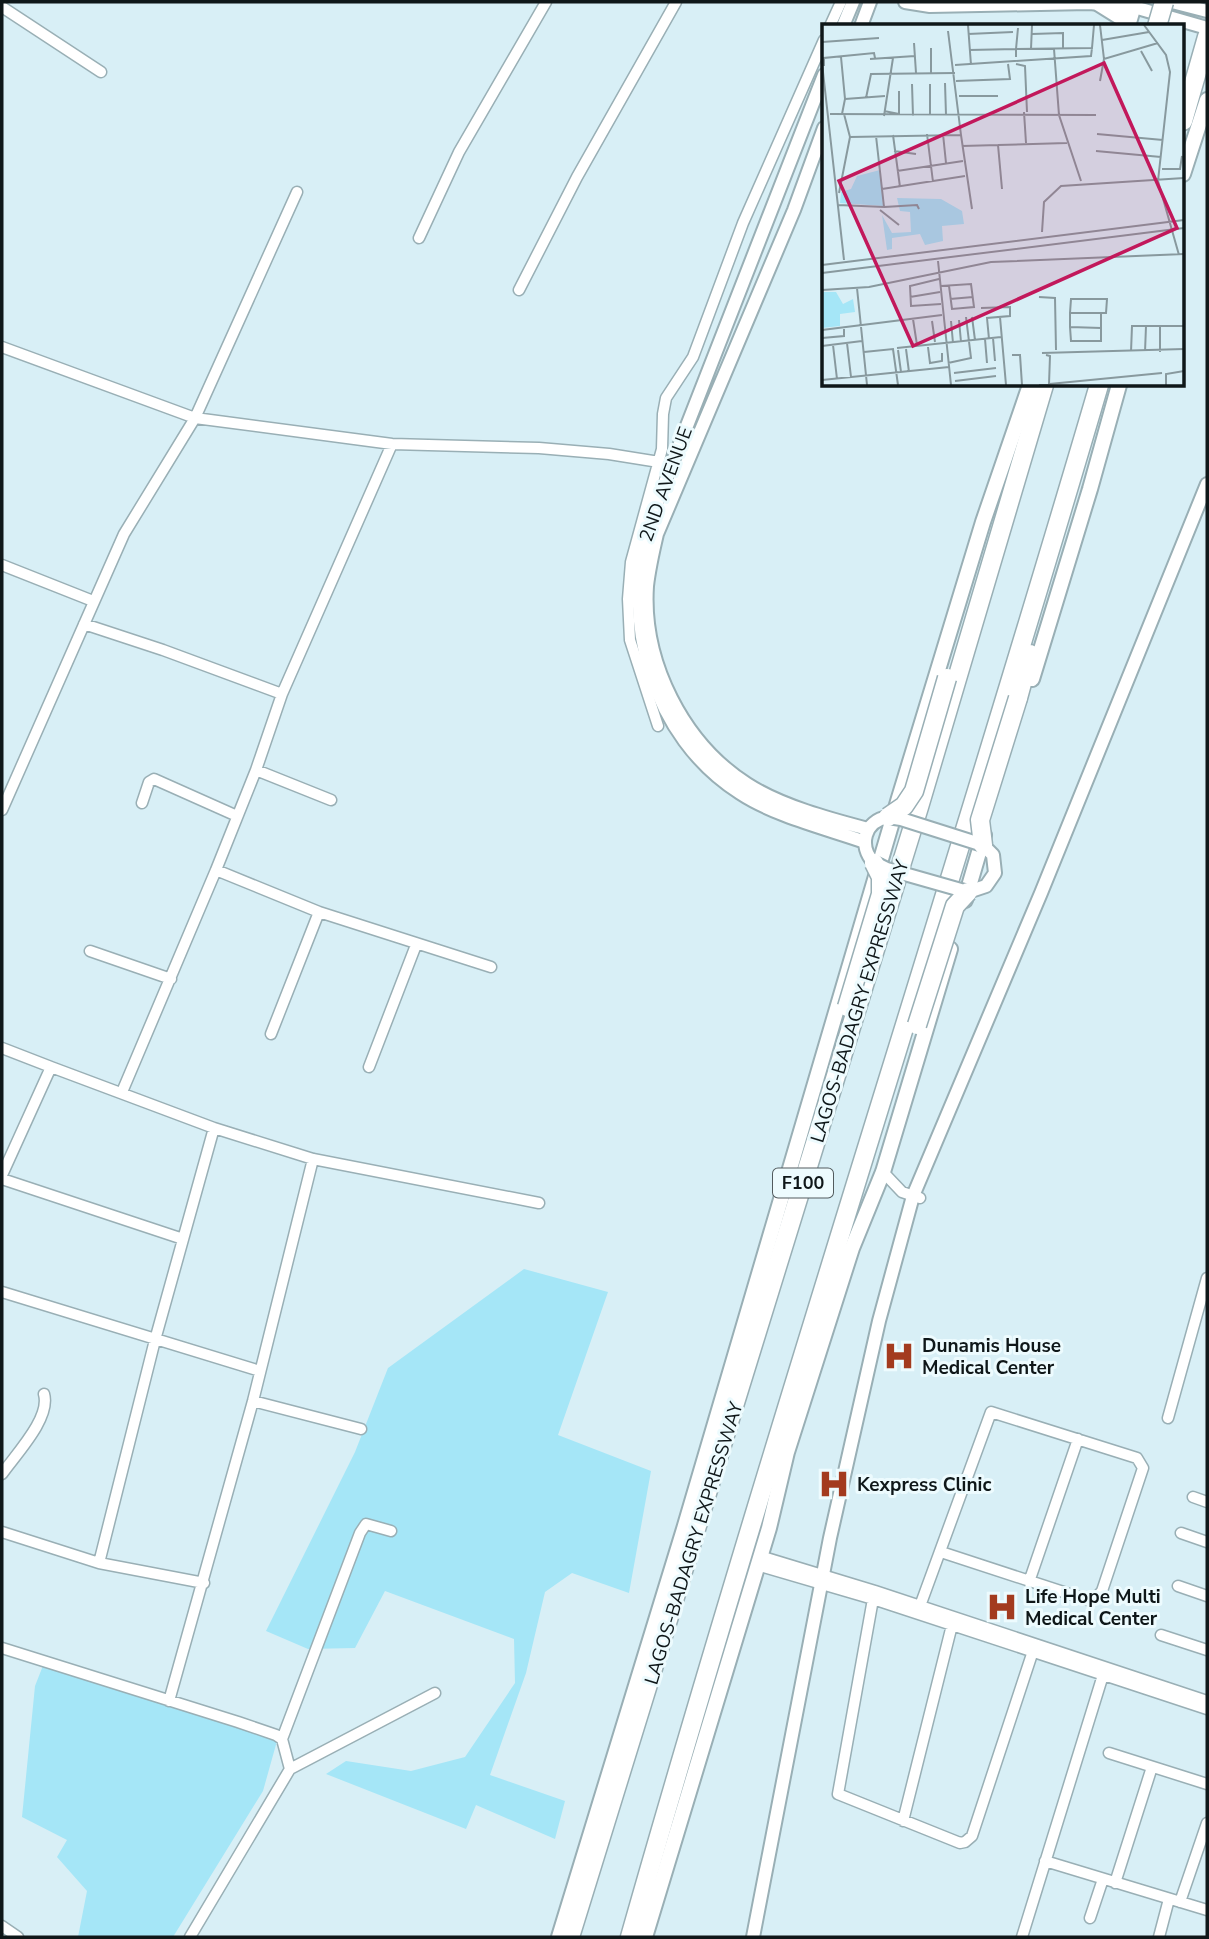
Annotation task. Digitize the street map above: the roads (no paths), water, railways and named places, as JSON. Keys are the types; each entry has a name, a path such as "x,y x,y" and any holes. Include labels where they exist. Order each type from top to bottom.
{"highway":[{"path":"1158,24 1164,2"},
{"path":"1184,118 1207,37"},
{"name":"LAGOS-BADAGRY EXPRESSWAY","path":"570,1937 919,807 1043,387"},
{"name":"F100","path":"630,1937 706,1675 1098,387"},
{"path":"888,817 904,806 914,791 997,518 1031,426"},
{"path":"983,845 980,820 1018,698 1078,457"},
{"path":"765,1310 810,1134 881,894 881,877 874,863"},
{"path":"818,1307 875,1152 955,906 968,892"}],"main road":[{"path":"845,24 853,2"},
{"path":"862,24 870,2"},
{"path":"905,2 930,6 973,7 1134,4 1207,28"},
{"path":"1172,2 1207,11"},
{"path":"1099,4 1127,24"},
{"path":"1129,24 1134,4"},
{"name":"2ND AVENUE","path":"822,80 692,410 642,546 637,600 646,664 687,745 713,772 740,793 768,807 866,835"},
{"path":"1184,171 1207,100"},
{"name":"2ND AVENUE","path":"671,710 648,613 648,586 657,534 794,210 822,133"},
{"name":"LAGOS-BADAGRY EXPRESSWAY","path":"559,1937 684,1529 902,785 983,522 1029,387"},
{"path":"645,1937 777,1499 791,1439 852,1248 883,1172 1118,387"},
{"path":"753,1937 879,1321 916,1197 1207,484"},
{"path":"916,1197 1207,496"},
{"path":"888,817 983,845 993,855 995,873 986,886 968,892 874,863 866,852 866,835 876,821 888,817"},
{"path":"759,1937 825,1579"}],"street":[{"path":"419,238 459,152 546,2"},
{"path":"519,290 577,177 676,2"},
{"path":"831,24 841,2"},
{"path":"2,7 101,72"},
{"path":"658,726 630,640 628,599 631,562 662,449 666,398 693,357 743,223 822,45"},
{"path":"2,810 124,534 195,418 298,192"},
{"path":"2,347 195,418 392,444 539,448 609,454 659,462"},
{"path":"122,1092 216,870 256,770 282,694 392,444"},
{"path":"2,565 93,601"},
{"path":"84,624 282,694"},
{"path":"256,770 331,800"},
{"path":"142,803 149,782 154,779 237,816"},
{"path":"216,870 319,912 491,967"},
{"path":"271,1034 319,912"},
{"path":"369,1067 416,945"},
{"path":"90,951 171,979"},
{"path":"2,1048 214,1128 313,1158 539,1203"},
{"path":"51,1068 2,1177 183,1239"},
{"path":"99,1563 155,1340 214,1128"},
{"path":"169,1701 253,1401 313,1158"},
{"path":"883,1172 902,1192 916,1197"},
{"path":"1168,1418 1207,1278"},
{"path":"2,1293 260,1371"},
{"path":"2,1474 42,1417 47,1404 44,1394"},
{"path":"253,1401 361,1429"},
{"path":"920,1606 991,1412 1137,1458 1143,1468 1102,1591 1096,1598 1088,1600 941,1552"},
{"path":"1029,1582 1078,1439"},
{"path":"1193,1497 1207,1502"},
{"path":"290,1769 282,1739 360,1533 366,1524 391,1531"},
{"path":"2,1532 99,1563 204,1583"},
{"path":"1181,1533 1207,1542"},
{"path":"759,1560 920,1606 1207,1701"},
{"path":"825,1579 952,1625 1207,1709"},
{"path":"1178,1586 1207,1596"},
{"path":"873,1598 838,1794 960,1843 972,1836 1032,1651"},
{"path":"903,1821 952,1625"},
{"path":"1161,1635 1207,1650"},
{"path":"2,1648 282,1739"},
{"path":"1022,1937 1103,1675"},
{"path":"190,1937 290,1769 435,1693"},
{"path":"1109,1753 1207,1784"},
{"path":"1115,1883 1152,1767"},
{"path":"1159,1937 1207,1824"},
{"path":"1045,1861 1207,1910"},
{"path":"1090,1918 1103,1879"},
{"path":"2,1926 18,1937"}],"place":[{"name":"Dunamis House Medical Center","path":"899,1356"},
{"name":"Kexpress Clinic","path":"834,1484"},
{"name":"Life Hope Multi Medical Center","path":"1002,1607"}]}
